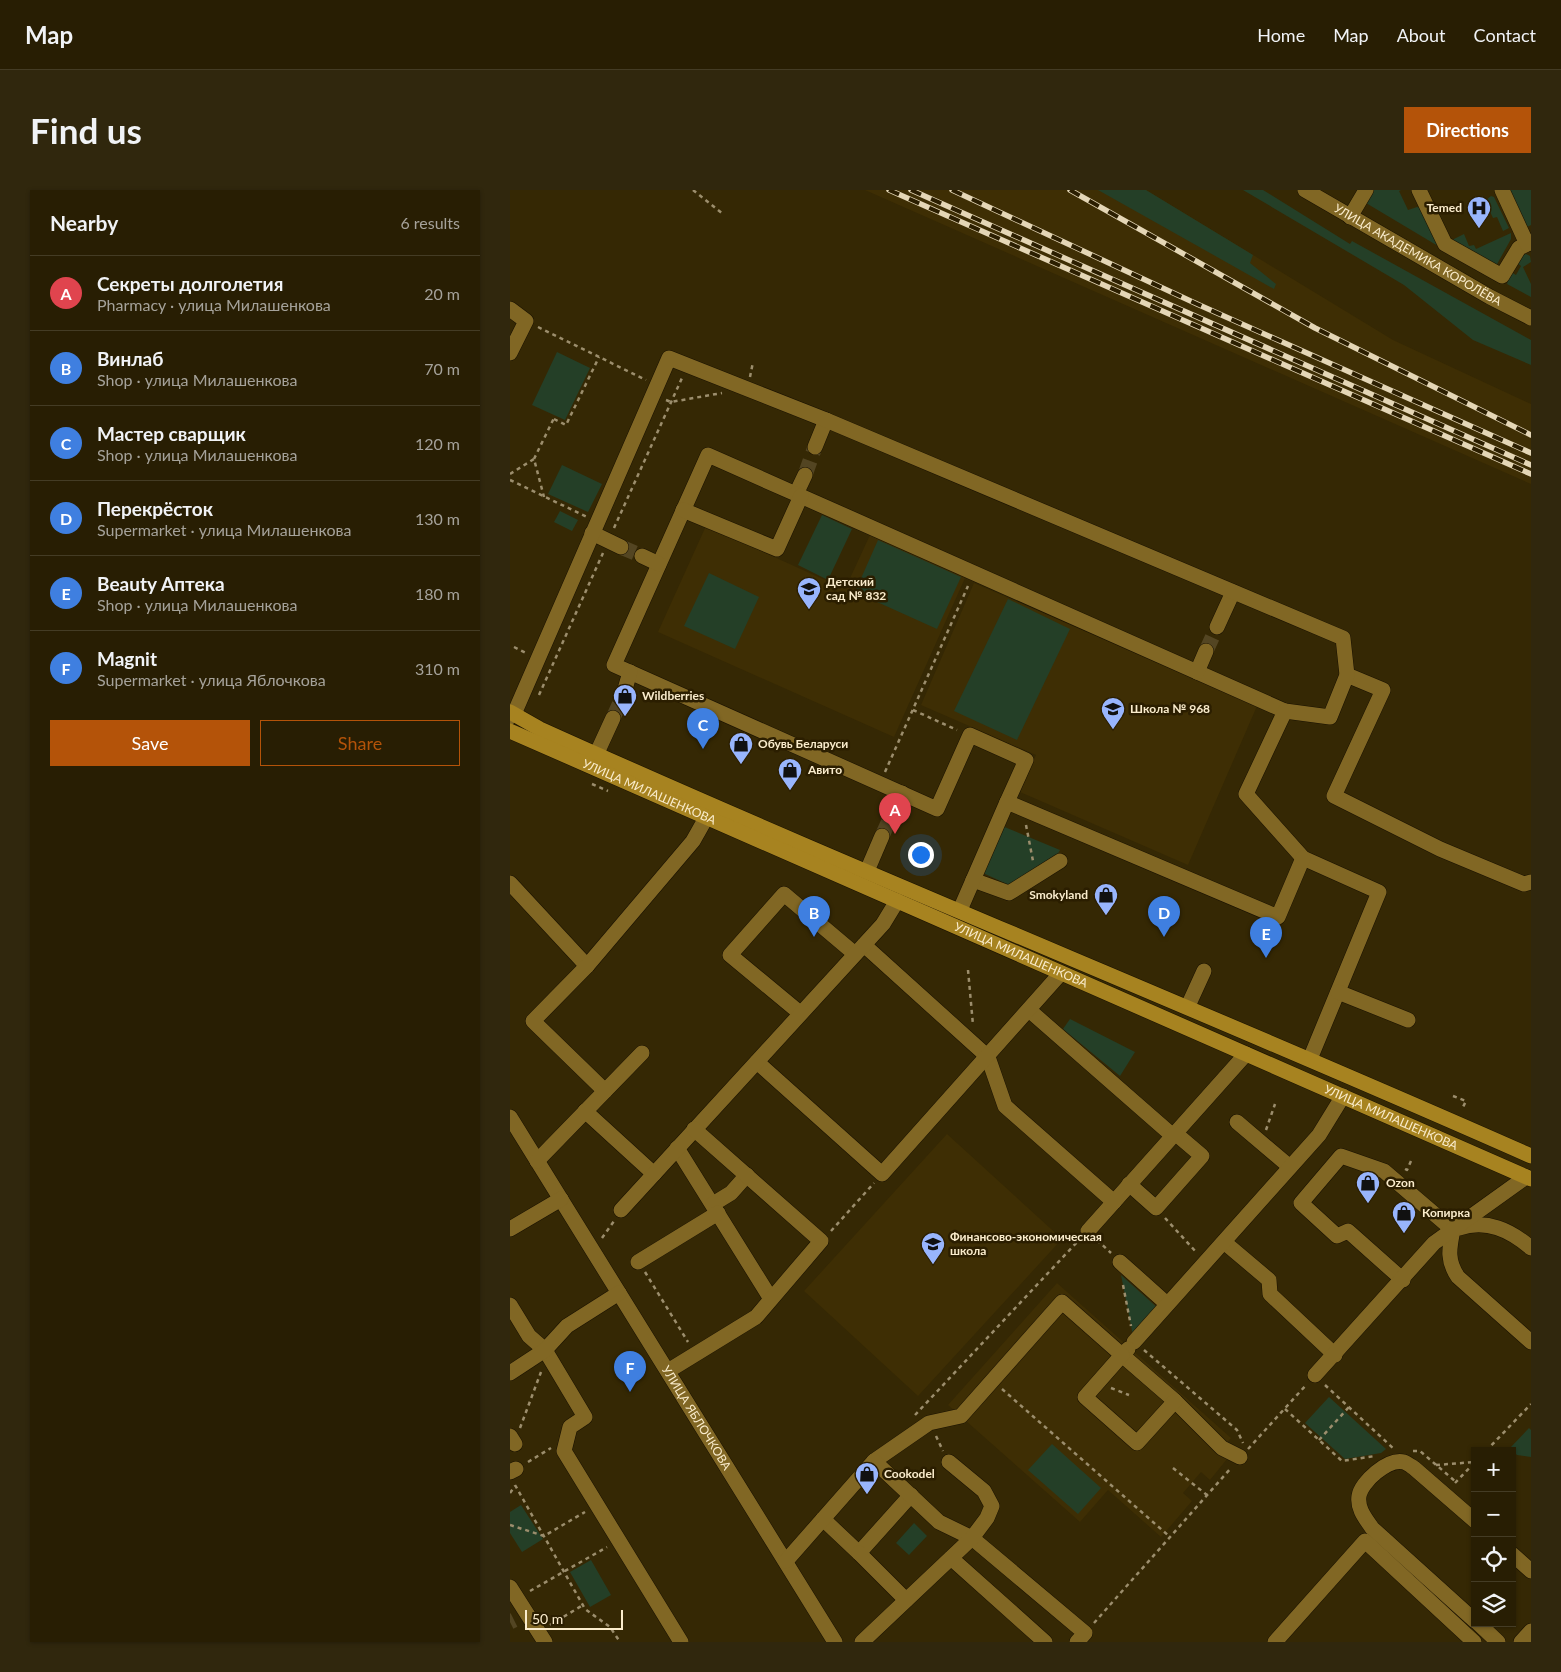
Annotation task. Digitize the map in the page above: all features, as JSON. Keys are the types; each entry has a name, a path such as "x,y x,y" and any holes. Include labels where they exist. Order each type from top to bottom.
{"main road":[{"name":"УЛИЦА МИЛАШЕНКОВА","path":"511,715 596,755 1188,1006 1531,1156"},
{"name":"УЛИЦА МИЛАШЕНКОВА","path":"510,731 1529,1178"}],"street":[{"name":"УЛИЦА АКАДЕМИКА КОРОЛЁВА","path":"1305,190 1490,298 1531,318"},
{"path":"1350,217 1366,190"},
{"path":"1419,190 1445,244 1502,276"},
{"path":"1490,298 1519,248 1530,243 1502,190"},
{"path":"510,309 526,321 510,353"},
{"path":"511,715 669,358 826,420 1343,638 1347,675 1330,717 1285,711 708,455 614,665 937,809 970,735 1026,760 960,910"},
{"path":"815,447 826,420"},
{"path":"683,510 777,549 805,475"},
{"path":"595,528 621,547"},
{"path":"642,556 659,564"},
{"path":"1217,627 1233,592"},
{"path":"1197,672 1206,651"},
{"path":"623,696 630,672"},
{"path":"1347,675 1383,690 1334,796 1440,848 1524,884 1531,882"},
{"path":"1285,711 1246,794 1303,858 1379,892 1310,1059"},
{"path":"596,755 613,718"},
{"path":"892,814 902,793"},
{"path":"1007,802 1278,917 1303,858"},
{"path":"605,1091 533,1021 587,966 694,841 706,818"},
{"path":"866,871 882,836"},
{"path":"973,880 1009,894 1060,861"},
{"path":"510,883 587,966"},
{"path":"800,1013 730,955 784,894 859,950 988,1057 1005,1106 1114,1202"},
{"path":"622,1210 883,924 896,901"},
{"path":"1188,1006 1204,971"},
{"path":"756,1062 882,1174 1061,973"},
{"path":"1338,992 1408,1020"},
{"path":"1029,1010 1202,1156 1156,1208 1129,1184"},
{"path":"537,1160 642,1053"},
{"path":"1088,1231 1246,1054"},
{"path":"1175,1401 1137,1443 1085,1397 1319,1135 1343,1096"},
{"path":"585,1112 654,1174"},
{"name":"УЛИЦА ЯБЛОЧКОВА","path":"510,1117 836,1642"},
{"path":"1237,1122 1290,1167"},
{"path":"668,1371 756,1317 821,1241 694,1129"},
{"path":"677,1148 771,1299"},
{"path":"1403,1280 1348,1231 1337,1236 1302,1203 1341,1156 1384,1171 1452,1230"},
{"path":"638,1262 715,1208 747,1175"},
{"path":"1315,1376 1403,1280 1434,1243 1529,1178"},
{"path":"510,1229 561,1199"},
{"path":"1452,1230 1480,1224 1498,1227 1515,1234 1531,1248"},
{"path":"1452,1230 1449,1257 1458,1277 1531,1342"},
{"path":"1224,1242 1269,1280 1270,1294 1335,1355"},
{"path":"1120,1262 1167,1304"},
{"path":"510,1373 547,1353 567,1326 619,1293"},
{"path":"786,1561 874,1461 929,1423 961,1416 1062,1302 1129,1348 1175,1401 1222,1448 1240,1458"},
{"path":"510,1306 529,1336 547,1353 585,1417 570,1427 564,1451 680,1642"},
{"path":"874,1461 939,1522 972,1538 1081,1638"},
{"path":"862,1642 972,1538 987,1518 992,1506 984,1491 949,1462"},
{"path":"1471,1517 1414,1468 1403,1462 1383,1468 1366,1484 1359,1494 1362,1514 1372,1528 1471,1617"},
{"path":"859,1553 911,1495"},
{"path":"823,1519 906,1600"},
{"path":"1275,1642 1365,1541 1474,1642"},
{"path":"951,1558 1045,1642"},
{"path":"1516,1558 1531,1571"},
{"path":"514,1593 520,1616 541,1637"},
{"path":"1482,1627 1498,1642"},
{"path":"1521,1642 1531,1631"}],"path":[{"path":"693,190 723,214"},
{"path":"526,321 630,373"},
{"path":"510,474 534,459 554,417 566,425 599,357"},
{"path":"653,394 671,402 747,389"},
{"path":"534,459 544,497"},
{"path":"510,480 544,497 595,528"},
{"path":"880,783 974,573"},
{"path":"913,710 970,735"},
{"path":"592,784 608,791"},
{"path":"1023,809 1036,876"},
{"path":"968,970 973,1044"},
{"path":"1454,1096 1466,1101 1463,1107"},
{"path":"1262,1143 1275,1104"},
{"path":"1401,1168 1407,1170 1411,1161"},
{"path":"821,1241 882,1174"},
{"path":"1156,1208 1206,1262"},
{"path":"602,1238 622,1210"},
{"path":"921,1408 1088,1231 1120,1262 1129,1348 1237,1430 1246,1451 1315,1376 1398,1452"},
{"path":"638,1262 696,1354"},
{"path":"512,1440 547,1353"},
{"path":"992,1380 1170,1537"},
{"path":"1098,1382 1129,1395"},
{"path":"1490,1447 1531,1404"},
{"path":"1319,1440 1348,1407"},
{"path":"1285,1409 1342,1462"},
{"path":"510,1493 514,1475 567,1439"},
{"path":"1405,1452 1420,1451 1456,1482"},
{"path":"1081,1638 1240,1458"},
{"path":"1436,1465 1471,1462"},
{"path":"1445,1494 1471,1466"},
{"path":"1173,1468 1207,1495"},
{"path":"514,1475 544,1536 585,1609 610,1627 620,1642"},
{"path":"510,1525 544,1536 596,1505"},
{"path":"514,1593 564,1571 619,1541"},
{"path":"541,1637 583,1605"}],"shaded area":[{"path":"865,190 1146,190 1393,340 1531,404 1531,484"},
{"name":"Детский сад № 832","path":"706,526 845,589 870,535 965,578 894,737 658,632"},
{"name":"Школа № 968","path":"974,583 1257,706 1188,865 1020,792 1036,755 921,705"},
{"name":"Финансово-экономическая школа","path":"947,1134 1062,1239 918,1396 804,1291"},
{"path":"1057,1283 1231,1438 1222,1448 1227,1459 1210,1480 1201,1472 1183,1493 1192,1501 1161,1537 1108,1490 1080,1522 948,1405"}],"green space":[{"path":"1098,190 1146,190 1253,255 1250,263 1276,284 1274,289"},
{"path":"1243,190 1263,190 1350,244 1352,241 1531,340 1531,365 1473,340 1404,285"},
{"path":"1374,190 1401,190 1399,191 1408,210 1417,207 1421,208 1438,246 1366,203"},
{"path":"1507,190 1531,190 1531,225 1525,228"},
{"path":"1491,196 1494,197 1509,228 1503,231 1497,217 1493,218 1485,201"},
{"path":"1511,233 1511,239 1496,266 1450,241 1464,234 1469,246 1474,245 1476,249"},
{"path":"1526,254 1530,256 1531,262 1523,267 1531,284 1531,297 1507,284 1511,272 1516,275 1521,266 1517,263 1520,257"},
{"path":"557,352 590,368 565,420 532,405"},
{"path":"562,465 602,484 588,512 548,494"},
{"path":"560,511 578,520 572,531 554,522"},
{"path":"822,515 852,529 828,580 798,565"},
{"path":"878,540 961,577 937,629 855,592"},
{"path":"709,573 759,597 735,649 684,626"},
{"path":"1008,599 1070,629 1017,740 954,711"},
{"path":"1002,826 1060,850 1053,862 1009,885 983,873"},
{"path":"1070,1019 1135,1052 1120,1076 1063,1029"},
{"path":"1121,1275 1160,1310 1134,1341"},
{"path":"1329,1397 1386,1449 1381,1453 1345,1459 1305,1423"},
{"path":"1529,1428 1531,1430 1531,1457 1517,1455 1516,1447 1511,1447"},
{"path":"1052,1444 1101,1488 1078,1514 1028,1470"},
{"path":"521,1505 543,1539 522,1552 510,1533 510,1512"},
{"path":"914,1523 927,1536 909,1555 896,1543"},
{"path":"591,1560 611,1595 590,1607 570,1572"}],"tunnel":[{"path":"805,475 815,447"},
{"path":"621,547 642,556"},
{"path":"1206,651 1217,627"},
{"path":"613,718 623,696"},
{"path":"882,836 892,814"},
{"path":"510,1622 514,1620"}],"railway":[{"path":"889,190 1531,474"},
{"path":"911,190 1531,465"},
{"path":"952,190 1197,304 1531,453"},
{"path":"1070,190 1315,328 1531,435"}],"place":[{"name":"Temed","path":"1479,229"},
{"name":"Детский сад № 832","path":"809,610"},
{"name":"Wildberries","path":"625,717"},
{"name":"Школа № 968","path":"1113,730"},
{"name":"Мастер сварщик","path":"703,749"},
{"name":"Обувь Беларуси","path":"741,765"},
{"name":"Авито","path":"790,791"},
{"name":"Секреты долголетия","path":"895,834"},
{"name":"Smokyland","path":"1106,916"},
{"name":"Винлаб","path":"814,937"},
{"name":"Перекрёсток","path":"1164,937"},
{"name":"Beauty Аптека","path":"1266,958"},
{"name":"Ozon","path":"1368,1204"},
{"name":"Копирка","path":"1404,1234"},
{"name":"Финансово-экономическая школа","path":"933,1265"},
{"name":"Magnit","path":"630,1392"},
{"name":"Cookodel","path":"867,1495"}]}
